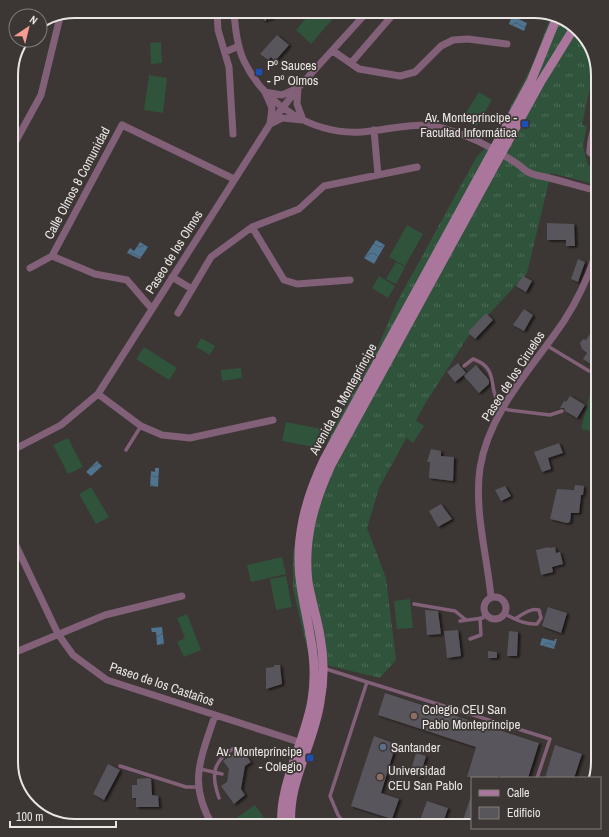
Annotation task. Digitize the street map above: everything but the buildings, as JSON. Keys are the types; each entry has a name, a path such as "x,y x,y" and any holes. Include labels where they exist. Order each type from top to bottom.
{"street":[{"path":"217,18 218,30 229,67 233,134"},
{"path":"235,18 239,46 244,61 265,92 272,108 270,124"},
{"name":"Paseo de los Olmos","path":"18,447 61,425 98,394 270,124 298,88 362,18"},
{"path":"351,63 390,18"},
{"path":"18,138 42,95 59,20"},
{"name":"Avenida de Montepríncipe","path":"283,819 284,799 320,702 323,668 320,637 308,582 307,562 309,534 314,508 320,489 331,465 498,152 531,81 555,22"},
{"name":"Avenida de Montepríncipe","path":"291,819 292,802 305,743 314,679 312,639 300,585 298,561 302,518 312,486 324,460 498,152 571,32"},
{"path":"333,51 359,69 400,76 414,72 441,46 453,40 468,39 507,44"},
{"path":"225,52 239,46"},
{"path":"298,88 297,104 303,120"},
{"name":"Paseo de los Olmos","path":"265,92 282,95 298,88"},
{"path":"265,92 282,107 303,120 322,127 342,131 361,132 408,125 444,128 468,137 498,152 531,174 591,189"},
{"path":"270,124 282,118 303,120"},
{"name":"Calle Olmos 8 Comunidad","path":"30,268 52,256 122,125 234,179"},
{"path":"374,130 378,175"},
{"path":"178,313 211,257 252,227 299,208 324,186 417,167"},
{"path":"252,227 284,280 297,284 350,280"},
{"name":"Calle Olmos 8 Comunidad","path":"52,256 95,274 127,280 152,309"},
{"name":"Paseo de los Ciruelos","path":"491,597 479,508 479,482 484,451 490,433 504,407 563,322 581,291 591,265"},
{"path":"172,278 192,289"},
{"path":"98,394 141,426 162,435 190,438 273,420"},
{"name":"Paseo de los Castaños","path":"18,550 58,634 73,655 106,680 305,743"},
{"path":"18,651 105,615 182,596"},
{"path":"491,597 499,598 504,602 506,609 505,614 500,618 493,620 482,616 485,602 491,597"},
{"path":"210,819 199,796 199,769 215,715"}],"lane":[{"path":"591,129 588,142 588,153 591,156"},
{"path":"546,345 589,371"},
{"path":"464,366 473,359 484,365 491,373 494,394 497,401 509,410 550,415 562,411"},
{"path":"126,450 141,426"},
{"path":"414,604 455,611 466,620"},
{"path":"505,614 515,619 530,625 537,624 541,618 539,610 534,609 515,619"},
{"path":"460,621 482,616 480,634 470,639"},
{"path":"323,668 550,739 536,777"},
{"path":"341,819 330,796 368,682"},
{"path":"219,798 214,782 214,773 217,764 226,752 234,748"},
{"path":"120,766 186,787 199,787"},
{"path":"199,769 222,774"}],"green space":[{"path":"306,18 333,18 311,44 296,30"},
{"path":"549,20 569,30 579,40 587,53 591,68 591,83 582,125 587,126 583,146 588,165 591,167 591,183 551,173 527,273 467,338 425,404 379,488 367,528 386,578 396,660 380,678 310,661 293,589 293,553 304,499 332,432 380,342 397,302 477,156 492,143 533,63"},
{"path":"161,42 162,63 151,64 150,43"},
{"path":"149,75 167,78 163,113 144,110"},
{"path":"479,92 492,100 477,126 463,117"},
{"path":"407,225 423,234 405,266 389,257"},
{"path":"396,262 405,267 396,284 386,279"},
{"path":"379,276 395,286 388,298 372,288"},
{"path":"201,338 215,346 210,355 196,347"},
{"path":"144,347 177,368 169,380 136,359"},
{"path":"241,368 242,378 222,381 221,370"},
{"path":"590,394 591,394 591,431 581,429"},
{"path":"415,420 424,426 413,443 404,436"},
{"path":"286,422 322,429 318,448 282,441"},
{"path":"68,438 83,467 68,474 53,445"},
{"path":"91,487 109,517 96,524 79,494"},
{"path":"282,557 286,574 251,582 247,565"},
{"path":"286,576 292,607 276,610 270,579"},
{"path":"410,599 413,628 397,629 394,601"},
{"path":"187,614 201,650 184,657 177,642 185,638 177,618"},
{"path":"255,805 265,819 235,819"}],"water":[{"path":"511,18 516,18 527,23 524,31 509,24"},
{"path":"376,240 385,245 374,264 364,258"},
{"path":"140,242 148,247 140,259 127,253 130,248 134,251"},
{"path":"97,461 102,466 91,476 86,472"},
{"path":"155,468 159,468 158,487 150,486 151,471 155,472"},
{"path":"162,627 164,644 157,645 156,632 152,632 151,628"},
{"path":"542,638 554,641 557,639 554,649 540,645"}],"place":[{"name":"Pº Sauces - Pº Olmos","path":"259,72"},
{"name":"Av. Montepríncipe - Facultad Informática","path":"525,124"},
{"name":"Colegio CEU San Pablo Montepríncipe","path":"414,716"},
{"name":"Santander","path":"383,747"},
{"name":"Av. Montepríncipe - Colegio","path":"310,758"},
{"name":"Universidad CEU San Pablo","path":"380,777"}]}
